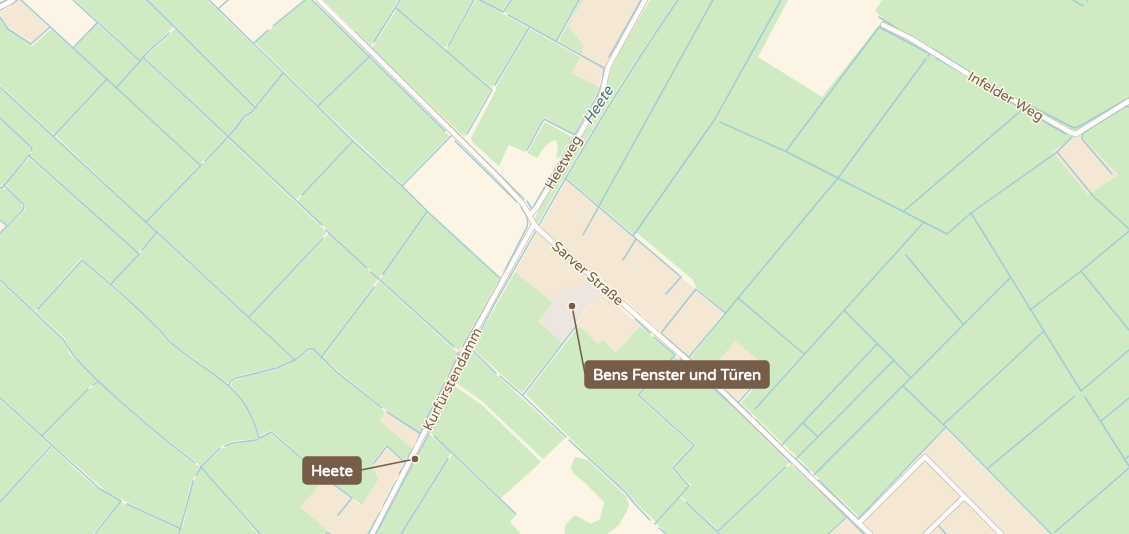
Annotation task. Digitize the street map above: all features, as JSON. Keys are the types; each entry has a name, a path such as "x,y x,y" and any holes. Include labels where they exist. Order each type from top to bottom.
{"street":[{"path":"0,7 13,0"},
{"name":"Sarver Straße","path":"319,0 495,174 523,204 534,224 718,387 812,480 859,522 870,534"},
{"name":"Heetweg","path":"530,215 537,207 598,103 602,94 608,67 645,0"},
{"name":"Infelder Weg","path":"883,25 910,38 976,79 1076,134 1129,101"},
{"name":"Kurfürstendamm","path":"372,534 464,351 534,224"},
{"path":"859,522 925,457 1000,534"},
{"path":"926,534 964,497"}],"shaded area":[{"path":"20,0 48,27 32,42 8,27 0,14 0,12"},
{"path":"580,0 577,9 584,0 640,0 601,74 599,87 570,73 581,54 558,42","holes":["570,21 569,28 575,37 559,41"]},
{"path":"1079,134 1118,175 1088,195 1052,151"},
{"path":"566,180 723,313 689,356 593,272 580,288 573,290 567,286 553,303 515,272"},
{"path":"589,277 602,288 562,343 538,321 567,286 573,290 577,285 580,288"},
{"path":"602,288 617,302 615,304 640,326 616,353 603,340 599,345 577,324"},
{"path":"735,341 767,368 738,401 709,373"},
{"path":"385,412 419,434 412,448 380,421"},
{"path":"946,429 1049,534 830,534 847,519 854,526"},
{"path":"387,448 403,463 367,534 327,534 329,532 300,507 325,479 361,506 378,480 372,467"}],"green space":[{"path":"75,0 146,0 173,27 140,60"},
{"path":"148,0 207,0 282,73 256,106"},
{"path":"306,0 311,0 369,56 318,105 255,42"},
{"path":"324,0 398,0 371,46"},
{"path":"401,0 473,0 445,48 397,8"},
{"path":"476,0 479,0 528,28 492,88 446,50"},
{"path":"481,0 509,0 502,11"},
{"path":"511,0 578,0 556,41 504,12"},
{"path":"581,0 584,0 573,17 569,28 583,45 582,54 559,41"},
{"path":"650,0 677,0 604,111 537,225 535,218 538,211 603,98 611,69"},
{"path":"679,0 788,0 758,57 822,97 884,19 875,11 882,0 1129,0 1129,534 1052,534 946,426 859,517 741,403 770,370 735,341 709,373 691,357 726,313 696,287 693,280 637,233 633,234 567,178 621,88","holes":["1079,134 1118,175 1088,195 1052,151"]},
{"path":"397,9 491,89 464,137 372,48"},
{"path":"0,18 7,29 32,46 51,29 106,79 54,135 0,85"},
{"path":"97,24 139,61 116,87 74,48"},
{"path":"175,29 255,107 252,111 243,115 236,127 227,136 145,57"},
{"path":"530,29 580,57 571,73 599,87 574,134 544,117 525,152 509,145 499,166 472,142 471,138 496,90 496,87"},
{"path":"370,57 449,136 402,184 319,106"},
{"path":"143,58 226,137 200,164 117,88"},
{"path":"283,74 352,141 296,200 228,138 244,117 253,113"},
{"path":"107,80 199,165 146,221 56,136"},
{"path":"0,88 156,232 138,253 30,156 33,151 31,146 0,117"},
{"path":"0,119 30,147 31,151 3,185 0,185"},
{"path":"545,122 572,137 559,158 556,157 558,147 556,140 547,144 537,158 527,153"},
{"path":"227,138 327,232 249,316 147,222"},
{"path":"353,142 402,186 427,211 379,278 297,201"},
{"path":"29,158 138,254 111,283 81,258 35,311 0,279 0,234 25,210 25,205 6,183"},
{"path":"0,188 7,189 22,204 22,210 6,225 0,219"},
{"path":"428,213 500,278 459,351 380,279"},
{"path":"329,233 378,279 321,357 313,349 309,349 295,359 250,317"},
{"path":"157,234 294,360 276,367 237,377 228,383 176,346 112,284"},
{"path":"82,261 137,310 169,342 222,381 233,391 252,418 258,437 256,439 234,441 219,447 201,466 121,402 84,367 70,350 65,338 36,312"},
{"path":"515,272 553,303 538,321 562,343 522,393 472,348"},
{"path":"379,281 458,353 420,433 382,407 323,358"},
{"path":"0,282 64,341 69,353 97,381 87,389 42,435 0,397"},
{"path":"579,326 598,344 603,340 616,353 640,326 674,355 636,395 692,445 671,468 688,486 656,522 526,394"},
{"path":"310,350 314,351 326,363 385,412 380,421 412,448 405,461 386,445 372,463 378,480 362,505 322,475 271,430 260,436 248,409 241,397 231,386 232,382 237,379 282,367"},
{"path":"471,351 565,438 543,459 483,402 455,382"},
{"path":"675,356 728,402 789,463 718,530 681,496 691,485 674,468 695,444 639,395"},
{"path":"99,382 123,405 199,467 190,485 180,528 108,493 44,436 89,389"},
{"path":"453,385 482,405 541,462 501,498 430,432"},
{"path":"0,400 50,445 1,500 0,499"},
{"path":"270,433 325,479 300,507 327,530 324,534 261,534 202,467 221,449 233,444 257,441"},
{"path":"429,434 451,453 400,534 377,534"},
{"path":"52,447 92,484 120,501 93,534 0,534 0,503"},
{"path":"452,455 516,515 510,522 520,533 519,534 402,534"},
{"path":"575,457 588,460 626,496 629,505 628,509 619,525 607,534 565,534 564,531 566,524 575,515 591,524 600,519 604,502 573,473 571,467"},
{"path":"791,464 846,517 827,534 721,534 719,531"},
{"path":"201,468 258,534 180,534 193,483"},
{"path":"680,497 719,534 667,534 657,524"},
{"path":"121,502 180,530 178,534 97,534"}],"waterway":[{"path":"0,3 7,0"},
{"path":"12,4 18,0"},
{"path":"21,0 200,165"},
{"path":"73,0 140,61"},
{"path":"147,0 256,108"},
{"path":"209,0 353,141 501,279"},
{"path":"218,9 228,0"},
{"path":"273,26 305,0"},
{"path":"312,0 445,131"},
{"path":"374,42 400,0"},
{"path":"448,46 474,0"},
{"path":"480,0 503,12 511,0"},
{"path":"556,42 579,0"},
{"path":"609,57 641,0"},
{"name":"Heete","path":"539,225 606,111 678,0"},
{"path":"583,235 713,0"},
{"path":"633,236 715,119 781,0"},
{"path":"1073,0 1083,6"},
{"path":"0,10 5,7"},
{"path":"396,8 492,90 467,134"},
{"path":"508,15 604,68 602,83 597,96 532,209 527,201"},
{"path":"0,17 8,29 31,44 50,27"},
{"path":"879,17 899,30"},
{"path":"73,48 97,23"},
{"path":"786,151 879,27 930,54 928,56"},
{"path":"495,85 529,28"},
{"path":"254,43 268,30"},
{"path":"355,32 524,199"},
{"path":"116,88 149,51 169,33"},
{"path":"933,49 976,76"},
{"path":"318,106 370,56"},
{"path":"143,57 322,225"},
{"path":"936,58 954,68"},
{"path":"689,357 838,178 926,59"},
{"path":"205,161 236,128 244,116 252,112 283,73"},
{"path":"981,78 1020,101"},
{"path":"54,136 107,79"},
{"path":"0,87 295,360"},
{"path":"996,93 1016,105"},
{"path":"1025,103 1074,128 1129,98"},
{"path":"1112,174 1082,139 1083,133 1126,106 1129,107"},
{"path":"1023,109 1066,134"},
{"path":"904,211 1023,109"},
{"path":"0,118 31,147 32,151"},
{"path":"527,150 544,119 575,135"},
{"path":"720,122 787,152 947,234 971,213 1057,152 1072,137"},
{"path":"402,186 451,136"},
{"path":"302,195 353,141"},
{"path":"455,141 517,202"},
{"path":"1057,152 1094,197 1129,229"},
{"path":"0,187 2,188 30,154"},
{"path":"29,156 139,254 111,284"},
{"path":"146,222 202,164"},
{"path":"565,178 681,277 666,294"},
{"path":"0,233 23,210 24,205 4,185"},
{"path":"504,272 527,227 527,217 521,207"},
{"path":"383,274 427,212"},
{"path":"971,213 1081,391"},
{"path":"0,220 6,225"},
{"path":"755,409 924,222"},
{"path":"326,230 367,268"},
{"name":"Heete","path":"455,380 494,305 536,231"},
{"path":"1030,310 1081,271 1129,231"},
{"path":"142,250 157,232"},
{"path":"249,317 323,238"},
{"path":"623,260 636,239"},
{"path":"906,255 963,324"},
{"path":"38,309 82,260 129,301 169,341 183,353 223,381 244,403 259,438 257,440 233,443 225,446"},
{"path":"1081,271 1129,330"},
{"path":"371,272 454,347"},
{"path":"463,346 502,277"},
{"path":"814,475 1010,278"},
{"path":"0,280 64,340 75,357 99,382 146,424 195,463"},
{"path":"321,358 374,287"},
{"path":"715,380 661,333 696,289 725,313"},
{"path":"738,298 804,354"},
{"path":"845,311 911,378"},
{"path":"635,319 650,333"},
{"path":"523,395 577,325"},
{"path":"944,424 1044,331"},
{"path":"654,337 675,355 638,395 694,445 673,468 689,486 655,524"},
{"path":"781,446 877,344"},
{"path":"229,385 230,382 236,378 277,368 295,360 309,349 313,349 337,372 382,408"},
{"path":"471,349 496,373"},
{"path":"1081,391 1129,350"},
{"path":"448,377 459,352"},
{"path":"680,359 732,405 791,463"},
{"path":"796,459 894,360"},
{"path":"738,403 768,369"},
{"path":"500,376 566,437"},
{"path":"93,385 99,381"},
{"path":"417,441 445,382"},
{"name":"Heete","path":"376,534 429,433 452,385"},
{"path":"819,480 858,519 946,427 903,386"},
{"path":"42,436 88,389"},
{"path":"725,390 751,415"},
{"path":"987,469 1075,396"},
{"path":"1085,397 1129,466"},
{"path":"0,398 100,489 121,501 95,534"},
{"path":"1101,421 1129,398"},
{"path":"387,412 421,434"},
{"path":"756,420 780,444"},
{"path":"803,423 817,436"},
{"path":"946,427 1051,534"},
{"path":"260,438 271,432 321,475 352,498 338,515"},
{"path":"434,436 516,514"},
{"path":"569,440 626,493 650,520"},
{"path":"0,502 51,446"},
{"path":"373,464 387,446 405,463"},
{"path":"408,457 414,447"},
{"path":"782,447 809,471"},
{"path":"196,475 201,467 220,448"},
{"path":"1125,459 1129,456"},
{"path":"401,534 448,459"},
{"path":"399,474 405,464"},
{"path":"200,466 260,534"},
{"path":"718,531 786,467"},
{"path":"796,467 864,534"},
{"path":"1055,532 1129,468"},
{"path":"179,534 193,481"},
{"path":"383,506 396,481"},
{"path":"686,502 720,534"},
{"path":"127,504 181,529"},
{"path":"368,534 380,512"},
{"path":"828,534 847,517"},
{"path":"938,525 946,534"},
{"path":"659,528 666,534"},
{"path":"326,534 327,532 330,534"}],"place":[{"name":"Bens Fenster und Türen","path":"572,306"},
{"name":"Heete","path":"415,459"}]}
